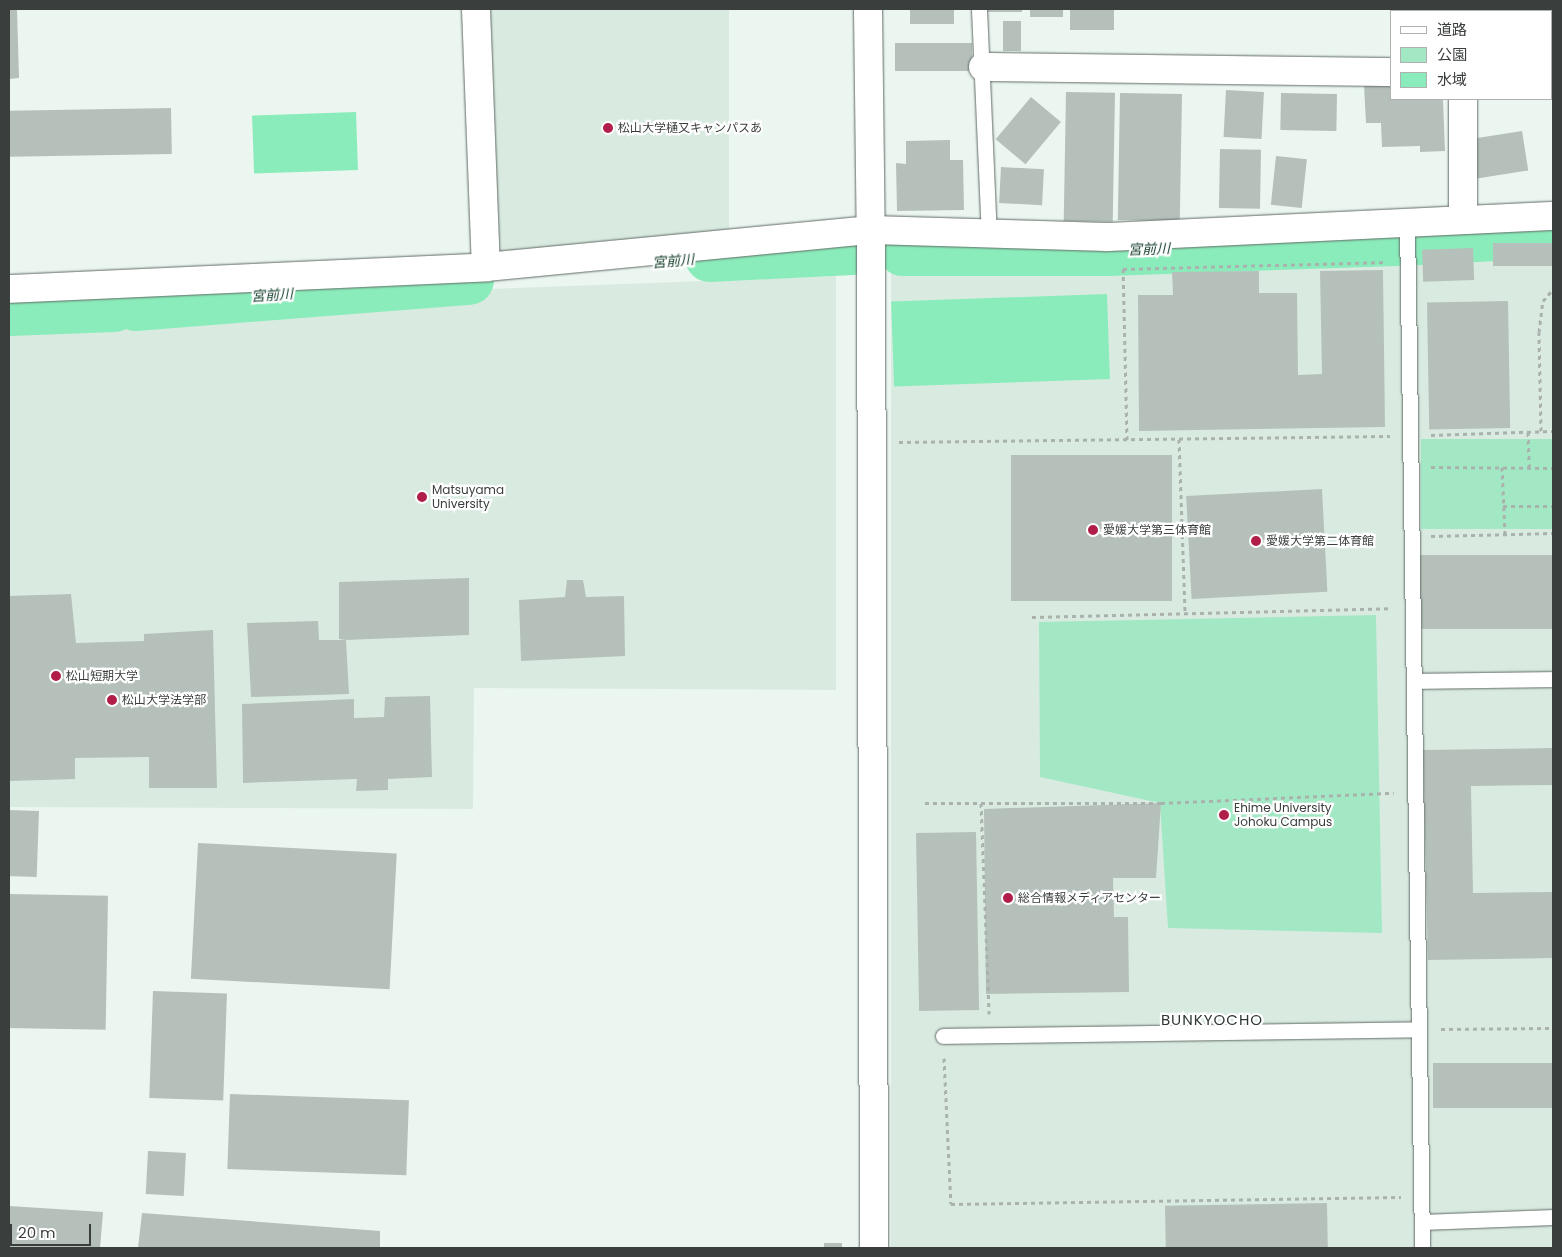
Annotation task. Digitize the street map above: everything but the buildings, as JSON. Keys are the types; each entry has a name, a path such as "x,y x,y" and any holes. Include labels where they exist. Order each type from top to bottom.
{"street":[{"path":"476,9 486,267"},
{"path":"868,9 872,442 874,1248"},
{"path":"983,67 1390,72"},
{"path":"1463,100 1463,219"},
{"path":"9,289 486,267 989,234 1107,237 1553,216"}],"lane":[{"path":"979,9 989,234"},
{"path":"1407,222 1412,608 1415,681 1414,793 1417,1030 1422,1248"},
{"path":"1415,681 1553,679"},
{"path":"943,1036 1417,1030"},
{"path":"1422,1222 1553,1217"}],"path":[{"path":"1128,440 1123,269 1408,261"},
{"path":"1541,431 1539,332 1543,301 1553,289"},
{"path":"872,442 1128,440 1553,431"},
{"path":"1528,432 1528,468"},
{"path":"1179,439 1185,613"},
{"path":"1410,467 1553,468"},
{"path":"1502,468 1505,534"},
{"path":"1503,506 1553,506"},
{"path":"1411,536 1553,533"},
{"path":"1032,617 1412,608"},
{"path":"924,803 1160,803 1414,793"},
{"path":"981,803 990,1035"},
{"path":"1417,1030 1553,1028"},
{"path":"943,1036 951,1204 1410,1197"}],"shaded area":[{"name":"松山大学樋又キャンパスあ","path":"484,9 729,9 729,251 484,251"},
{"name":"Ehime University Johoku Campus","path":"891,244 1553,244 1553,1248 891,1248"},
{"name":"Matsuyama University","path":"836,276 836,690 474,688 473,809 9,807 9,307"}],"green space":[{"path":"1421,439 1553,439 1553,529 1421,529"},
{"path":"1376,615 1382,933 1168,928 1160,803 1040,777 1039,622"}],"water":[{"path":"356,112 358,170 254,174 252,116"},
{"path":"1107,294 1110,379 894,386 891,302"}],"waterway":[{"name":"宮前川","path":"1418,240 1553,233"},
{"name":"宮前川","path":"902,251 1107,251 1395,241"},
{"name":"宮前川","path":"709,257 852,250"},
{"name":"宮前川","path":"135,306 469,280"},
{"name":"宮前川","path":"9,311 114,307"}],"place":[{"name":"松山大学樋又キャンパスあ","path":"608,128"},
{"name":"Matsuyama University","path":"422,497"},
{"name":"愛媛大学第三体育館","path":"1093,530"},
{"name":"愛媛大学第二体育館","path":"1256,541"},
{"name":"松山短期大学","path":"56,676"},
{"name":"松山大学法学部","path":"112,700"},
{"name":"Ehime University Johoku Campus","path":"1224,815"},
{"name":"総合情報メディアセンター","path":"1008,898"}],"district":[{"name":"BUNKYOCHO","path":"1212,1020"}]}
